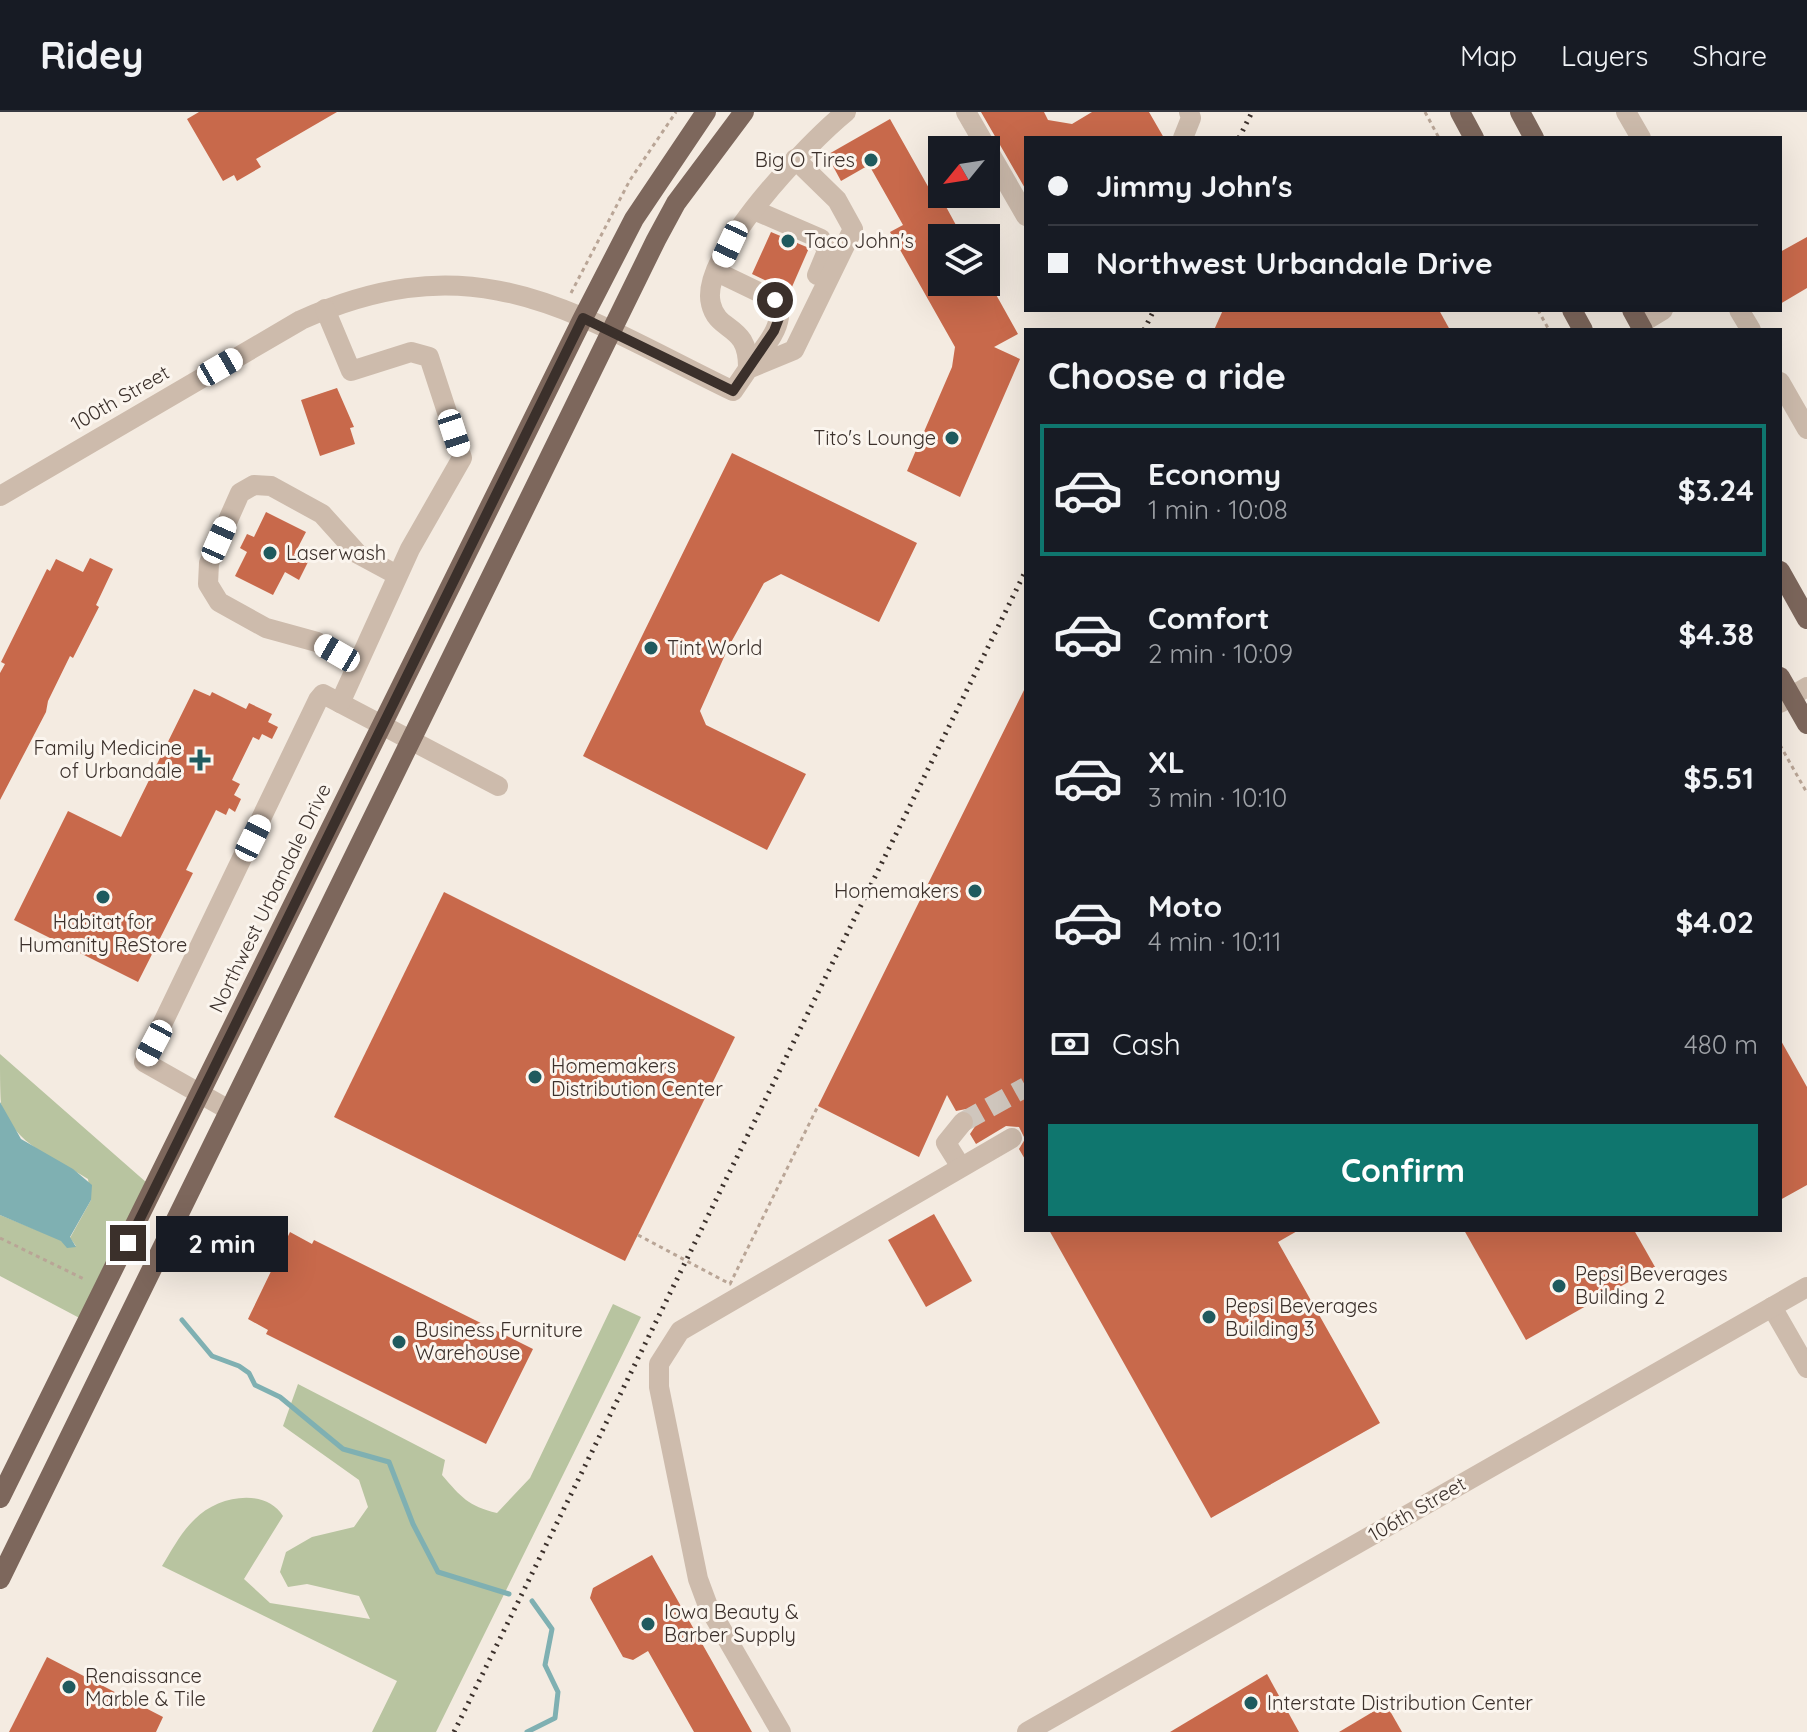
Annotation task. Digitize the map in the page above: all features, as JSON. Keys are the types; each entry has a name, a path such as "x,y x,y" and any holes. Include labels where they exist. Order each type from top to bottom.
{"main road":[{"path":"583,318 634,219 706,112"},
{"path":"0,1579 676,203 744,112"},
{"path":"1460,112 1473,136"},
{"path":"1520,112 1533,136"},
{"name":"Northwest Urbandale Drive","path":"0,1498 202,1095 583,318"},
{"path":"1782,575 1807,619"},
{"path":"1793,695 1807,724"}],"street":[{"path":"748,369 748,348 742,337 713,312 710,302 717,272 740,227 795,159 846,112"},
{"path":"966,112 1024,213"},
{"path":"1184,136 1191,118 1189,112"},
{"path":"1626,112 1640,136"},
{"path":"748,369 794,350 853,229 837,200 795,159"},
{"path":"754,210 821,239 827,251 786,353"},
{"path":"717,272 775,300 779,306 781,313 774,331 748,369"},
{"name":"100th Street","path":"0,496 325,309 368,294 442,284 500,289 536,298 583,318 733,391 748,369"},
{"path":"325,309 351,371 411,352 429,357 462,458 397,575 340,703"},
{"path":"1638,321 1658,312"},
{"path":"1782,385 1807,429"},
{"path":"356,664 317,642 266,628 219,602 208,584 209,563 240,493 254,485 271,486 322,514 358,554 397,575"},
{"path":"229,1110 144,1062 318,700 323,694 498,786"},
{"path":"961,1167 946,1143 963,1122"},
{"path":"781,1732 708,1606 698,1579 659,1387 659,1364 680,1331 1012,1138"},
{"name":"106th Street","path":"1027,1732 1807,1287"},
{"path":"1772,1307 1807,1368"}],"path":[{"path":"1425,112 1438,136"},
{"path":"1782,749 1807,793"},
{"path":"638,1235 730,1284 818,1106"},
{"path":"0,1238 86,1280"}],"green space":[{"path":"0,1054 155,1190 87,1322 0,1276 0,1215 76,1246 70,1238 91,1200 88,1179 37,1149 7,1118 1,1104"},
{"path":"613,1304 641,1317 436,1732 372,1732 397,1681 162,1566 185,1530 204,1511 240,1498 265,1501 283,1516 244,1579 270,1603 370,1619 359,1596 307,1584 288,1587 280,1572 286,1552 312,1537 354,1527 368,1507 359,1480 283,1426 298,1384 445,1460 442,1475 455,1489 472,1504 497,1513 530,1478"}],"water":[{"path":"0,1102 21,1139 73,1169 92,1185 91,1200 70,1237 76,1247 67,1248 61,1241 0,1215"}],"building":[{"path":"199,112 337,112 256,159 261,167 237,181 234,175 223,181 187,119"},
{"path":"981,112 1044,112 1048,120 1072,124 1092,112 1149,112 1163,136 1024,136 1024,187 1000,145 1000,136 995,136"},
{"path":"890,119 928,186 928,208 947,208 955,224 928,224 928,296 997,296 1018,334 994,347 1020,359 960,497 907,471 952,367 955,347 890,232 903,225 869,165 841,181 827,155"},
{"path":"771,232 809,248 788,296 781,288 752,274"},
{"path":"1807,237 1807,288 1782,303 1782,251"},
{"path":"1222,312 1440,312 1449,328 1215,328"},
{"path":"337,388 354,427 350,428 355,444 320,456 301,400"},
{"path":"732,453 917,543 879,622 781,574 764,583 729,646 700,711 706,725 806,774 767,850 583,756"},
{"name":"Laserwash","path":"266,512 306,532 294,555 308,562 299,580 285,572 273,595 235,576 247,552 240,548 247,534 254,537"},
{"path":"90,558 113,569 96,605 99,607 73,658 70,656 48,701 46,712 0,800 0,673 5,664 1,662 47,569 50,571 56,559 83,572"},
{"path":"194,689 210,696 212,692 246,709 249,703 272,714 268,722 278,727 272,739 262,734 259,740 253,737 232,780 240,784 234,795 241,799 235,812 229,808 226,815 216,810 186,870 193,873 138,982 14,920 68,811 121,837"},
{"name":"Homemakers","path":"1024,690 1024,1137 1019,1127 1006,1126 976,1144 970,1134 976,1125 975,1117 966,1109 956,1111 947,1095 919,1157 818,1106"},
{"name":"Homemakers Distribution Center","path":"444,892 735,1037 625,1261 334,1117"},
{"path":"1782,1043 1807,1087 1807,1185 1782,1199"},
{"name":"Homemakers","path":"1024,1141 1024,1158 1019,1149"},
{"path":"934,1214 972,1281 926,1307 888,1240"},
{"name":"Business Furniture Warehouse","path":"290,1232 312,1244 314,1240 533,1349 486,1444 266,1334 268,1330 248,1319"},
{"name":"Pepsi Beverages Building 3","path":"1050,1232 1296,1232 1278,1242 1380,1423 1211,1518"},
{"name":"Pepsi Beverages Building 2","path":"1465,1232 1635,1232 1655,1267 1526,1340"},
{"name":"Iowa Beauty & Barber Supply","path":"652,1555 752,1732 694,1732 648,1651 633,1660 623,1657 590,1598 593,1588"},
{"name":"Renaissance Marble & Tile","path":"47,1657 163,1717 156,1732 9,1732"},
{"name":"Interstate Distribution Center","path":"1267,1674 1299,1732 1170,1732"},
{"name":"Interstate Distribution Center","path":"1386,1704 1402,1732 1339,1732"}],"waterway":[{"path":"182,1320 212,1356 249,1373 255,1385 280,1397 343,1449 389,1462 413,1524 438,1572 509,1594"},
{"path":"527,1732 555,1718 558,1692 545,1665 552,1629 532,1601"}],"tunnel":[{"path":"963,1122 1024,1088"}],"railway":[{"path":"1240,136 1252,112"},
{"path":"1145,328 1153,312"},
{"path":"454,1732 1024,574"}],"place":[{"name":"Big O Tires","path":"871,160"},
{"name":"Taco John's","path":"788,241"},
{"name":"Tito's Lounge","path":"952,438"},
{"name":"Laserwash","path":"270,553"},
{"name":"Tint World","path":"651,648"},
{"name":"Family Medicine of Urbandale","path":"200,760"},
{"name":"Homemakers","path":"975,891"},
{"name":"Habitat for Humanity ReStore","path":"103,897"},
{"name":"Homemakers Distribution Center","path":"535,1077"},
{"name":"Pepsi Beverages Building 2","path":"1559,1286"},
{"name":"Pepsi Beverages Building 3","path":"1209,1317"},
{"name":"Business Furniture Warehouse","path":"399,1342"},
{"name":"Iowa Beauty & Barber Supply","path":"648,1624"},
{"name":"Renaissance Marble & Tile","path":"69,1687"},
{"name":"Interstate Distribution Center","path":"1251,1703"}],"route":[{"path":"128,1243 583,318 733,391 780,319 781,313 775,300"}]}
